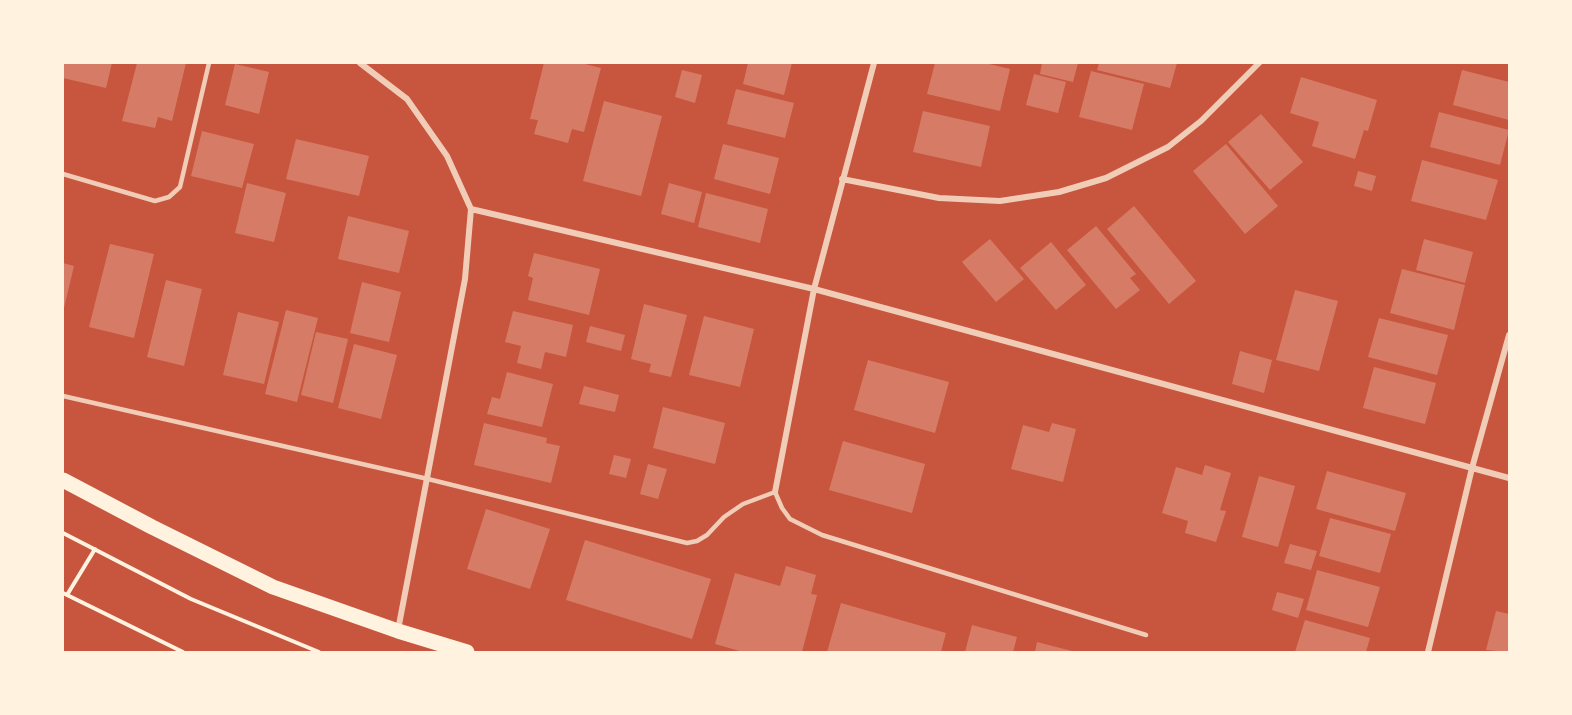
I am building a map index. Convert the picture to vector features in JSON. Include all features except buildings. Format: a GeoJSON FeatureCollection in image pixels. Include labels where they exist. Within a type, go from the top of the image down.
{"type":"FeatureCollection","features":[{"type":"Feature","properties":{"kind":"main road"},"geometry":{"type":"LineString","coordinates":[[63,480],[273,587],[398,631],[467,652]]}},
{"type":"Feature","properties":{"kind":"street"},"geometry":{"type":"LineString","coordinates":[[360,63],[407,99],[447,156],[471,209],[465,279],[398,631]]}},
{"type":"Feature","properties":{"kind":"street"},"geometry":{"type":"LineString","coordinates":[[775,492],[813,289],[874,63]]}},
{"type":"Feature","properties":{"kind":"street"},"geometry":{"type":"LineString","coordinates":[[842,179],[939,198],[1000,201],[1059,192],[1106,178],[1168,147],[1201,121],[1259,63]]}},
{"type":"Feature","properties":{"kind":"street"},"geometry":{"type":"LineString","coordinates":[[471,209],[813,289],[1509,478]]}},
{"type":"Feature","properties":{"kind":"street"},"geometry":{"type":"LineString","coordinates":[[1428,652],[1472,468],[1509,334]]}},
{"type":"Feature","properties":{"kind":"lane"},"geometry":{"type":"LineString","coordinates":[[63,174],[155,201],[169,197],[180,187],[209,63]]}},
{"type":"Feature","properties":{"kind":"lane"},"geometry":{"type":"LineString","coordinates":[[63,396],[428,479],[687,543],[697,542],[724,517],[743,504],[775,492],[790,519],[822,535],[1146,635]]}},
{"type":"Feature","properties":{"kind":"path"},"geometry":{"type":"LineString","coordinates":[[63,533],[191,599],[319,652]]}},
{"type":"Feature","properties":{"kind":"path"},"geometry":{"type":"LineString","coordinates":[[95,549],[65,594],[183,652]]}}]}
